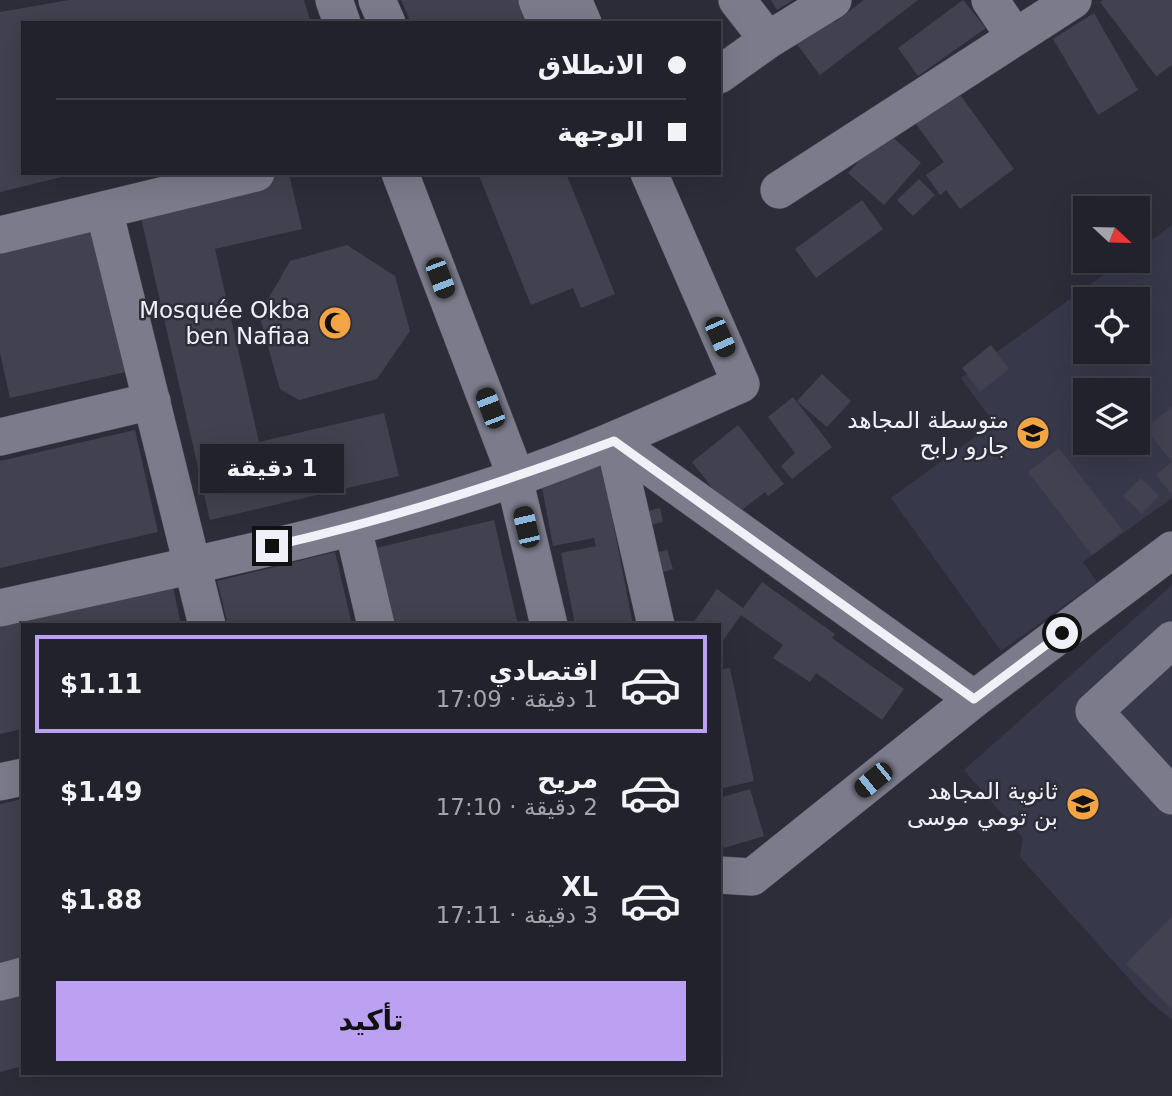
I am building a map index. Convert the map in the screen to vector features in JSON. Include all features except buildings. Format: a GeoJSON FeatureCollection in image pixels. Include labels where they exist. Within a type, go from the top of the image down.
{"type":"FeatureCollection","features":[{"type":"Feature","properties":{"kind":"street"},"geometry":{"type":"LineString","coordinates":[[334,0],[341,21]]}},
{"type":"Feature","properties":{"kind":"street"},"geometry":{"type":"LineString","coordinates":[[377,0],[386,21]]}},
{"type":"Feature","properties":{"kind":"street"},"geometry":{"type":"LineString","coordinates":[[737,0],[768,40]]}},
{"type":"Feature","properties":{"kind":"street"},"geometry":{"type":"LineString","coordinates":[[721,74],[768,40],[833,0]]}},
{"type":"Feature","properties":{"kind":"street"},"geometry":{"type":"LineString","coordinates":[[990,0],[1015,37]]}},
{"type":"Feature","properties":{"kind":"street"},"geometry":{"type":"LineString","coordinates":[[779,190],[1073,0]]}},
{"type":"Feature","properties":{"kind":"street"},"geometry":{"type":"LineString","coordinates":[[552,6],[579,21]]}},
{"type":"Feature","properties":{"kind":"street"},"geometry":{"type":"LineString","coordinates":[[0,235],[248,175]]}},
{"type":"Feature","properties":{"kind":"street"},"geometry":{"type":"LineString","coordinates":[[401,175],[515,479],[549,623]]}},
{"type":"Feature","properties":{"kind":"street"},"geometry":{"type":"LineString","coordinates":[[0,608],[353,528],[515,479],[614,441],[741,384],[650,175]]}},
{"type":"Feature","properties":{"kind":"street"},"geometry":{"type":"LineString","coordinates":[[104,210],[207,623]]}},
{"type":"Feature","properties":{"kind":"street"},"geometry":{"type":"LineString","coordinates":[[0,438],[152,401]]}},
{"type":"Feature","properties":{"kind":"street"},"geometry":{"type":"LineString","coordinates":[[614,441],[656,623]]}},
{"type":"Feature","properties":{"kind":"street"},"geometry":{"type":"LineString","coordinates":[[614,441],[974,699]]}},
{"type":"Feature","properties":{"kind":"street"},"geometry":{"type":"LineString","coordinates":[[353,528],[376,623]]}},
{"type":"Feature","properties":{"kind":"street"},"geometry":{"type":"LineString","coordinates":[[721,874],[752,877],[974,699],[1172,550]]}},
{"type":"Feature","properties":{"kind":"street"},"geometry":{"type":"LineString","coordinates":[[1172,640],[1094,711],[1172,796]]}},
{"type":"Feature","properties":{"kind":"street"},"geometry":{"type":"LineString","coordinates":[[0,782],[21,777]]}},
{"type":"Feature","properties":{"kind":"street"},"geometry":{"type":"LineString","coordinates":[[0,982],[21,977]]}},
{"type":"Feature","properties":{"kind":"shaded area","name":"متوسطة المجاهد جارو رابح"},"geometry":{"type":"Polygon","coordinates":[[[1172,225],[1172,498],[1083,562],[1097,582],[1001,651],[891,498],[994,423],[961,378],[1073,297],[1073,364],[1150,364],[1150,287],[1087,287],[1106,273],[1150,273],[1150,241],[1172,225]]]}},
{"type":"Feature","properties":{"kind":"shaded area","name":"ثانوية المجاهد بن تومي موسى"},"geometry":{"type":"Polygon","coordinates":[[[1172,585],[1172,1020],[1148,1000],[1020,857],[1023,838],[964,770],[1172,585]]]}},
{"type":"Feature","properties":{"kind":"place","name":"Mosquée Okba ben Nafiaa"},"geometry":{"type":"Point","coordinates":[335,323]}},
{"type":"Feature","properties":{"kind":"place","name":"متوسطة المجاهد جارو رابح"},"geometry":{"type":"Point","coordinates":[1033,433]}},
{"type":"Feature","properties":{"kind":"place","name":"ثانوية المجاهد بن تومي موسى"},"geometry":{"type":"Point","coordinates":[1083,804]}},
{"type":"Feature","properties":{"kind":"route"},"geometry":{"type":"LineString","coordinates":[[272,546],[353,528],[515,479],[614,441],[974,699],[1062,633]]}}]}
